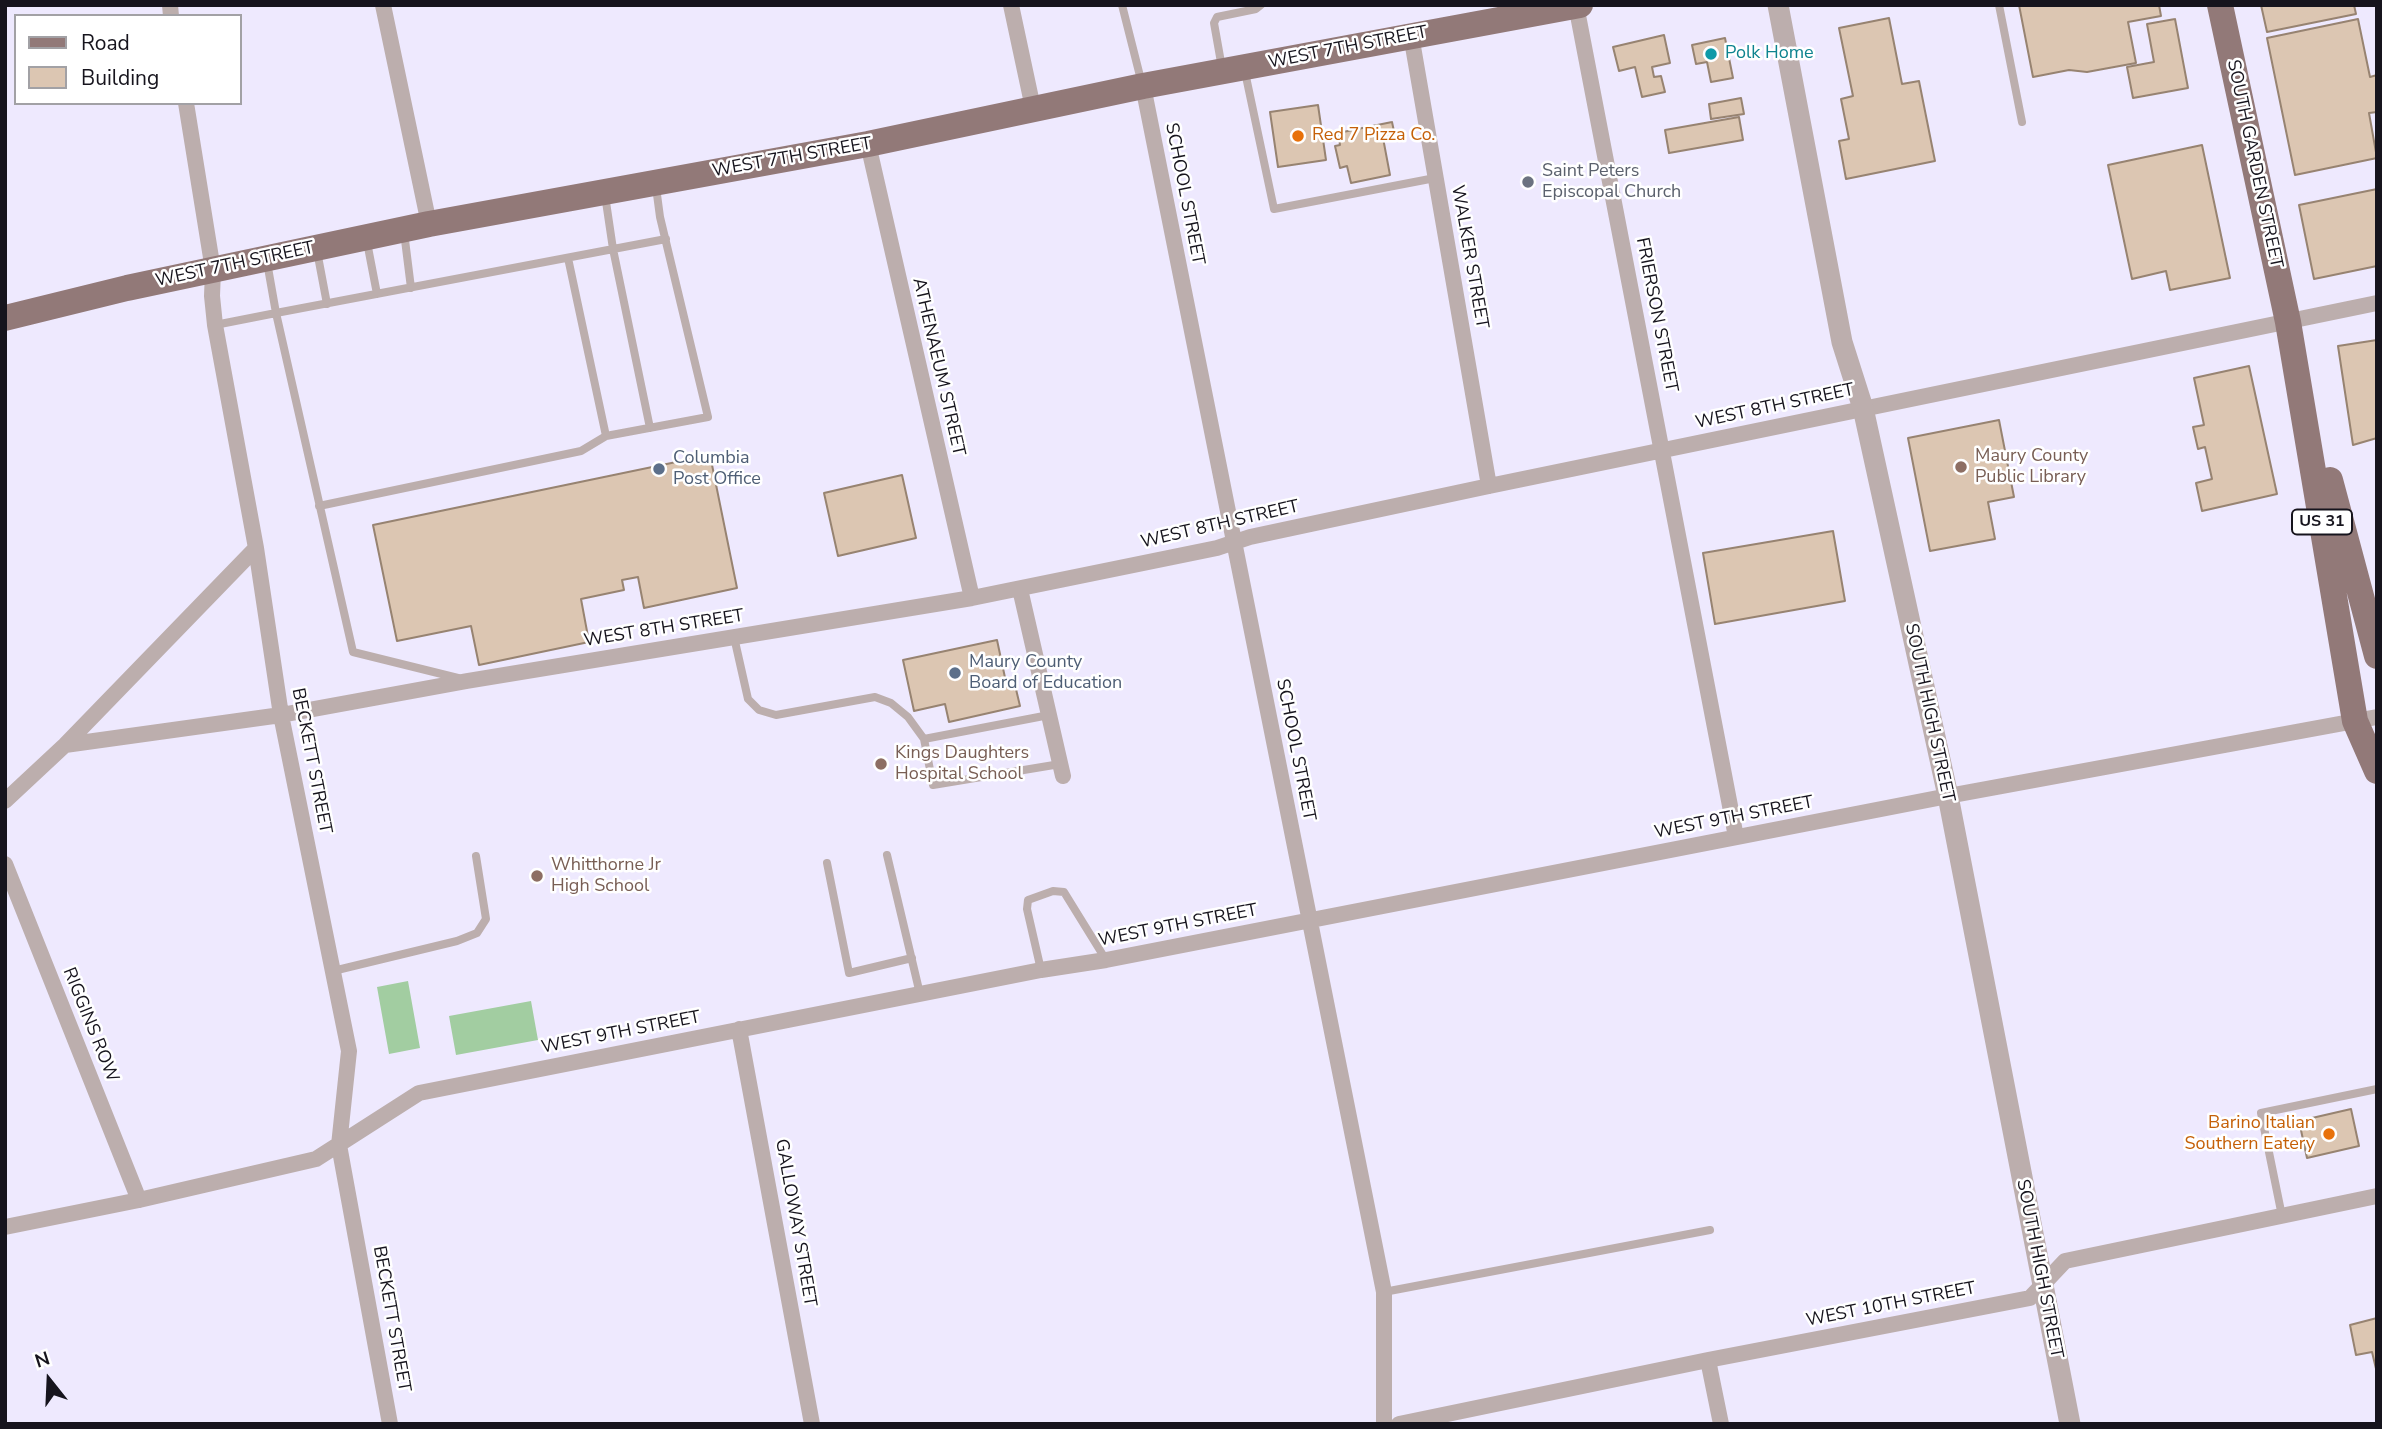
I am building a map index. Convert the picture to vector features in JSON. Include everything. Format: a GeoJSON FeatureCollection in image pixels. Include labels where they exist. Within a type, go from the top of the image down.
{"type":"FeatureCollection","features":[{"type":"Feature","properties":{"kind":"main road","name":"WEST 7TH STREET"},"geometry":{"type":"LineString","coordinates":[[5,318],[417,226],[867,144],[1143,86],[1577,5]]}},
{"type":"Feature","properties":{"kind":"main road","name":"SOUTH GARDEN STREET"},"geometry":{"type":"LineString","coordinates":[[2220,5],[2288,323],[2366,719]]}},
{"type":"Feature","properties":{"kind":"main road","name":"SOUTH GARDEN STREET"},"geometry":{"type":"LineString","coordinates":[[2288,323],[2377,656]]}},
{"type":"Feature","properties":{"kind":"main road","name":"US 31"},"geometry":{"type":"LineString","coordinates":[[2366,719],[2377,771]]}},
{"type":"Feature","properties":{"kind":"street"},"geometry":{"type":"LineString","coordinates":[[383,5],[417,226]]}},
{"type":"Feature","properties":{"kind":"street"},"geometry":{"type":"LineString","coordinates":[[1011,5],[1033,108]]}},
{"type":"Feature","properties":{"kind":"street","name":"FRIERSON STREET"},"geometry":{"type":"LineString","coordinates":[[1577,5],[1736,837]]}},
{"type":"Feature","properties":{"kind":"street","name":"SOUTH HIGH STREET"},"geometry":{"type":"LineString","coordinates":[[1778,5],[1842,342],[1863,408],[1948,796],[2070,1424]]}},
{"type":"Feature","properties":{"kind":"street","name":"WALKER STREET"},"geometry":{"type":"LineString","coordinates":[[1410,35],[1489,486]]}},
{"type":"Feature","properties":{"kind":"street","name":"SCHOOL STREET"},"geometry":{"type":"LineString","coordinates":[[1143,86],[1384,1292],[1384,1424]]}},
{"type":"Feature","properties":{"kind":"street","name":"BECKETT STREET"},"geometry":{"type":"LineString","coordinates":[[186,105],[213,270],[215,325],[256,548],[281,715],[349,1051],[339,1144],[390,1424]]}},
{"type":"Feature","properties":{"kind":"street","name":"ATHENAEUM STREET"},"geometry":{"type":"LineString","coordinates":[[867,144],[972,598]]}},
{"type":"Feature","properties":{"kind":"street","name":"WEST 8TH STREET"},"geometry":{"type":"LineString","coordinates":[[65,745],[281,715],[467,681],[1020,589],[1217,548],[1234,541],[1489,486],[2377,303]]}},
{"type":"Feature","properties":{"kind":"street"},"geometry":{"type":"LineString","coordinates":[[5,801],[65,745],[256,548]]}},
{"type":"Feature","properties":{"kind":"street"},"geometry":{"type":"LineString","coordinates":[[1020,589],[1061,770]]}},
{"type":"Feature","properties":{"kind":"street","name":"WEST 9TH STREET"},"geometry":{"type":"LineString","coordinates":[[5,1227],[139,1200],[316,1159],[419,1093],[1041,970],[1105,960],[1948,796],[2366,719]]}},
{"type":"Feature","properties":{"kind":"street","name":"RIGGINS ROW"},"geometry":{"type":"LineString","coordinates":[[5,864],[139,1200]]}},
{"type":"Feature","properties":{"kind":"street","name":"GALLOWAY STREET"},"geometry":{"type":"LineString","coordinates":[[739,1029],[812,1424]]}},
{"type":"Feature","properties":{"kind":"street","name":"WEST 10TH STREET"},"geometry":{"type":"LineString","coordinates":[[1399,1424],[1708,1360],[2030,1298],[2065,1261],[2377,1196]]}},
{"type":"Feature","properties":{"kind":"street"},"geometry":{"type":"LineString","coordinates":[[1708,1360],[1721,1424]]}},
{"type":"Feature","properties":{"kind":"lane"},"geometry":{"type":"LineString","coordinates":[[1122,5],[1143,86]]}},
{"type":"Feature","properties":{"kind":"lane"},"geometry":{"type":"LineString","coordinates":[[1261,5],[1256,9],[1217,17],[1214,23],[1233,71],[1274,209],[1435,178]]}},
{"type":"Feature","properties":{"kind":"lane"},"geometry":{"type":"LineString","coordinates":[[1999,5],[2022,122]]}},
{"type":"Feature","properties":{"kind":"lane"},"geometry":{"type":"LineString","coordinates":[[319,506],[581,451],[606,436],[708,417],[660,217],[655,183]]}},
{"type":"Feature","properties":{"kind":"lane"},"geometry":{"type":"LineString","coordinates":[[605,192],[613,249],[650,428]]}},
{"type":"Feature","properties":{"kind":"lane"},"geometry":{"type":"LineString","coordinates":[[411,288],[417,226]]}},
{"type":"Feature","properties":{"kind":"lane"},"geometry":{"type":"LineString","coordinates":[[366,237],[377,294]]}},
{"type":"Feature","properties":{"kind":"lane"},"geometry":{"type":"LineString","coordinates":[[215,325],[666,239]]}},
{"type":"Feature","properties":{"kind":"lane"},"geometry":{"type":"LineString","coordinates":[[316,248],[327,304]]}},
{"type":"Feature","properties":{"kind":"lane"},"geometry":{"type":"LineString","coordinates":[[568,258],[606,436]]}},
{"type":"Feature","properties":{"kind":"lane"},"geometry":{"type":"LineString","coordinates":[[267,259],[276,313],[353,652],[467,681]]}},
{"type":"Feature","properties":{"kind":"lane"},"geometry":{"type":"LineString","coordinates":[[734,637],[748,699],[759,710],[776,715],[875,697],[891,703],[908,717],[924,739],[933,785],[1061,770]]}},
{"type":"Feature","properties":{"kind":"lane"},"geometry":{"type":"LineString","coordinates":[[924,739],[1049,715]]}},
{"type":"Feature","properties":{"kind":"lane"},"geometry":{"type":"LineString","coordinates":[[887,855],[920,994]]}},
{"type":"Feature","properties":{"kind":"lane"},"geometry":{"type":"LineString","coordinates":[[333,971],[457,941],[477,933],[486,919],[476,856]]}},
{"type":"Feature","properties":{"kind":"lane"},"geometry":{"type":"LineString","coordinates":[[827,863],[849,973],[912,958]]}},
{"type":"Feature","properties":{"kind":"lane"},"geometry":{"type":"LineString","coordinates":[[1041,970],[1027,909],[1028,900],[1053,891],[1063,892],[1105,960]]}},
{"type":"Feature","properties":{"kind":"lane"},"geometry":{"type":"LineString","coordinates":[[2282,1216],[2260,1113],[2377,1089]]}},
{"type":"Feature","properties":{"kind":"lane"},"geometry":{"type":"LineString","coordinates":[[1384,1292],[1710,1230]]}},
{"type":"Feature","properties":{"kind":"green space"},"geometry":{"type":"Polygon","coordinates":[[[408,981],[420,1048],[389,1054],[377,987],[408,981]]]}},
{"type":"Feature","properties":{"kind":"green space"},"geometry":{"type":"Polygon","coordinates":[[[531,1001],[538,1040],[456,1055],[449,1016],[531,1001]]]}},
{"type":"Feature","properties":{"kind":"building"},"geometry":{"type":"Polygon","coordinates":[[[2019,5],[2159,5],[2161,16],[2128,22],[2136,63],[2087,72],[2069,70],[2033,77],[2019,5]]]}},
{"type":"Feature","properties":{"kind":"building"},"geometry":{"type":"Polygon","coordinates":[[[2261,5],[2354,5],[2356,14],[2267,32],[2261,5]]]}},
{"type":"Feature","properties":{"kind":"building"},"geometry":{"type":"Polygon","coordinates":[[[1889,18],[1902,84],[1919,81],[1935,161],[1846,179],[1839,141],[1849,139],[1841,99],[1853,96],[1839,28],[1889,18]]]}},
{"type":"Feature","properties":{"kind":"building"},"geometry":{"type":"Polygon","coordinates":[[[2175,19],[2188,88],[2133,98],[2127,67],[2154,62],[2147,24],[2175,19]]]}},
{"type":"Feature","properties":{"kind":"building"},"geometry":{"type":"Polygon","coordinates":[[[2358,19],[2370,77],[2377,75],[2377,112],[2369,113],[2377,158],[2295,175],[2267,38],[2358,19]]]}},
{"type":"Feature","properties":{"kind":"building"},"geometry":{"type":"Polygon","coordinates":[[[1664,35],[1670,63],[1652,67],[1654,77],[1661,76],[1665,92],[1642,97],[1635,67],[1619,71],[1613,47],[1664,35]]]}},
{"type":"Feature","properties":{"kind":"building","name":"Polk Home"},"geometry":{"type":"Polygon","coordinates":[[[1725,38],[1733,78],[1711,82],[1707,62],[1696,64],[1692,45],[1725,38]]]}},
{"type":"Feature","properties":{"kind":"building"},"geometry":{"type":"Polygon","coordinates":[[[1741,98],[1744,114],[1711,119],[1709,104],[1741,98]]]}},
{"type":"Feature","properties":{"kind":"building","name":"Red 7 Pizza Co."},"geometry":{"type":"Polygon","coordinates":[[[1318,105],[1326,160],[1278,167],[1270,112],[1318,105]]]}},
{"type":"Feature","properties":{"kind":"building"},"geometry":{"type":"Polygon","coordinates":[[[1739,117],[1743,140],[1669,153],[1665,130],[1739,117]]]}},
{"type":"Feature","properties":{"kind":"building"},"geometry":{"type":"Polygon","coordinates":[[[1392,122],[1395,136],[1383,138],[1390,175],[1351,183],[1347,166],[1340,168],[1335,146],[1340,145],[1338,133],[1392,122]]]}},
{"type":"Feature","properties":{"kind":"building"},"geometry":{"type":"Polygon","coordinates":[[[2202,145],[2230,278],[2170,290],[2166,271],[2132,279],[2108,165],[2202,145]]]}},
{"type":"Feature","properties":{"kind":"building"},"geometry":{"type":"Polygon","coordinates":[[[2377,189],[2377,266],[2314,279],[2299,205],[2377,189]]]}},
{"type":"Feature","properties":{"kind":"building"},"geometry":{"type":"Polygon","coordinates":[[[2377,340],[2377,438],[2353,445],[2338,346],[2377,340]]]}},
{"type":"Feature","properties":{"kind":"building"},"geometry":{"type":"Polygon","coordinates":[[[2249,366],[2277,494],[2202,511],[2196,483],[2212,479],[2205,447],[2198,449],[2193,427],[2204,425],[2194,378],[2249,366]]]}},
{"type":"Feature","properties":{"kind":"building","name":"Maury County Public Library"},"geometry":{"type":"Polygon","coordinates":[[[1999,420],[2014,497],[1988,502],[1995,539],[1930,551],[1908,438],[1999,420]]]}},
{"type":"Feature","properties":{"kind":"building"},"geometry":{"type":"Polygon","coordinates":[[[710,455],[737,588],[644,608],[638,577],[622,580],[624,590],[581,599],[589,642],[479,665],[471,626],[397,641],[373,525],[710,455]]]}},
{"type":"Feature","properties":{"kind":"building"},"geometry":{"type":"Polygon","coordinates":[[[902,475],[916,538],[838,556],[824,493],[902,475]]]}},
{"type":"Feature","properties":{"kind":"building"},"geometry":{"type":"Polygon","coordinates":[[[1833,531],[1845,601],[1715,624],[1703,553],[1833,531]]]}},
{"type":"Feature","properties":{"kind":"building","name":"Maury County Board of Education"},"geometry":{"type":"Polygon","coordinates":[[[997,640],[1007,687],[1015,685],[1020,706],[949,722],[945,704],[914,711],[903,660],[997,640]]]}},
{"type":"Feature","properties":{"kind":"building","name":"Barino Italian Southern Eatery"},"geometry":{"type":"Polygon","coordinates":[[[2351,1109],[2359,1146],[2307,1158],[2299,1121],[2351,1109]]]}},
{"type":"Feature","properties":{"kind":"building"},"geometry":{"type":"Polygon","coordinates":[[[2377,1318],[2377,1373],[2372,1352],[2356,1355],[2350,1325],[2377,1318]]]}},
{"type":"Feature","properties":{"kind":"place","name":"Polk Home"},"geometry":{"type":"Point","coordinates":[1711,54]}},
{"type":"Feature","properties":{"kind":"place","name":"Red 7 Pizza Co."},"geometry":{"type":"Point","coordinates":[1298,136]}},
{"type":"Feature","properties":{"kind":"place","name":"Saint Peters Episcopal Church"},"geometry":{"type":"Point","coordinates":[1528,182]}},
{"type":"Feature","properties":{"kind":"place","name":"Maury County Public Library"},"geometry":{"type":"Point","coordinates":[1961,467]}},
{"type":"Feature","properties":{"kind":"place","name":"Columbia Post Office"},"geometry":{"type":"Point","coordinates":[659,469]}},
{"type":"Feature","properties":{"kind":"place","name":"Maury County Board of Education"},"geometry":{"type":"Point","coordinates":[955,673]}},
{"type":"Feature","properties":{"kind":"place","name":"Kings Daughters Hospital School"},"geometry":{"type":"Point","coordinates":[881,764]}},
{"type":"Feature","properties":{"kind":"place","name":"Whitthorne Jr High School"},"geometry":{"type":"Point","coordinates":[537,876]}},
{"type":"Feature","properties":{"kind":"place","name":"Barino Italian Southern Eatery"},"geometry":{"type":"Point","coordinates":[2329,1134]}}]}
